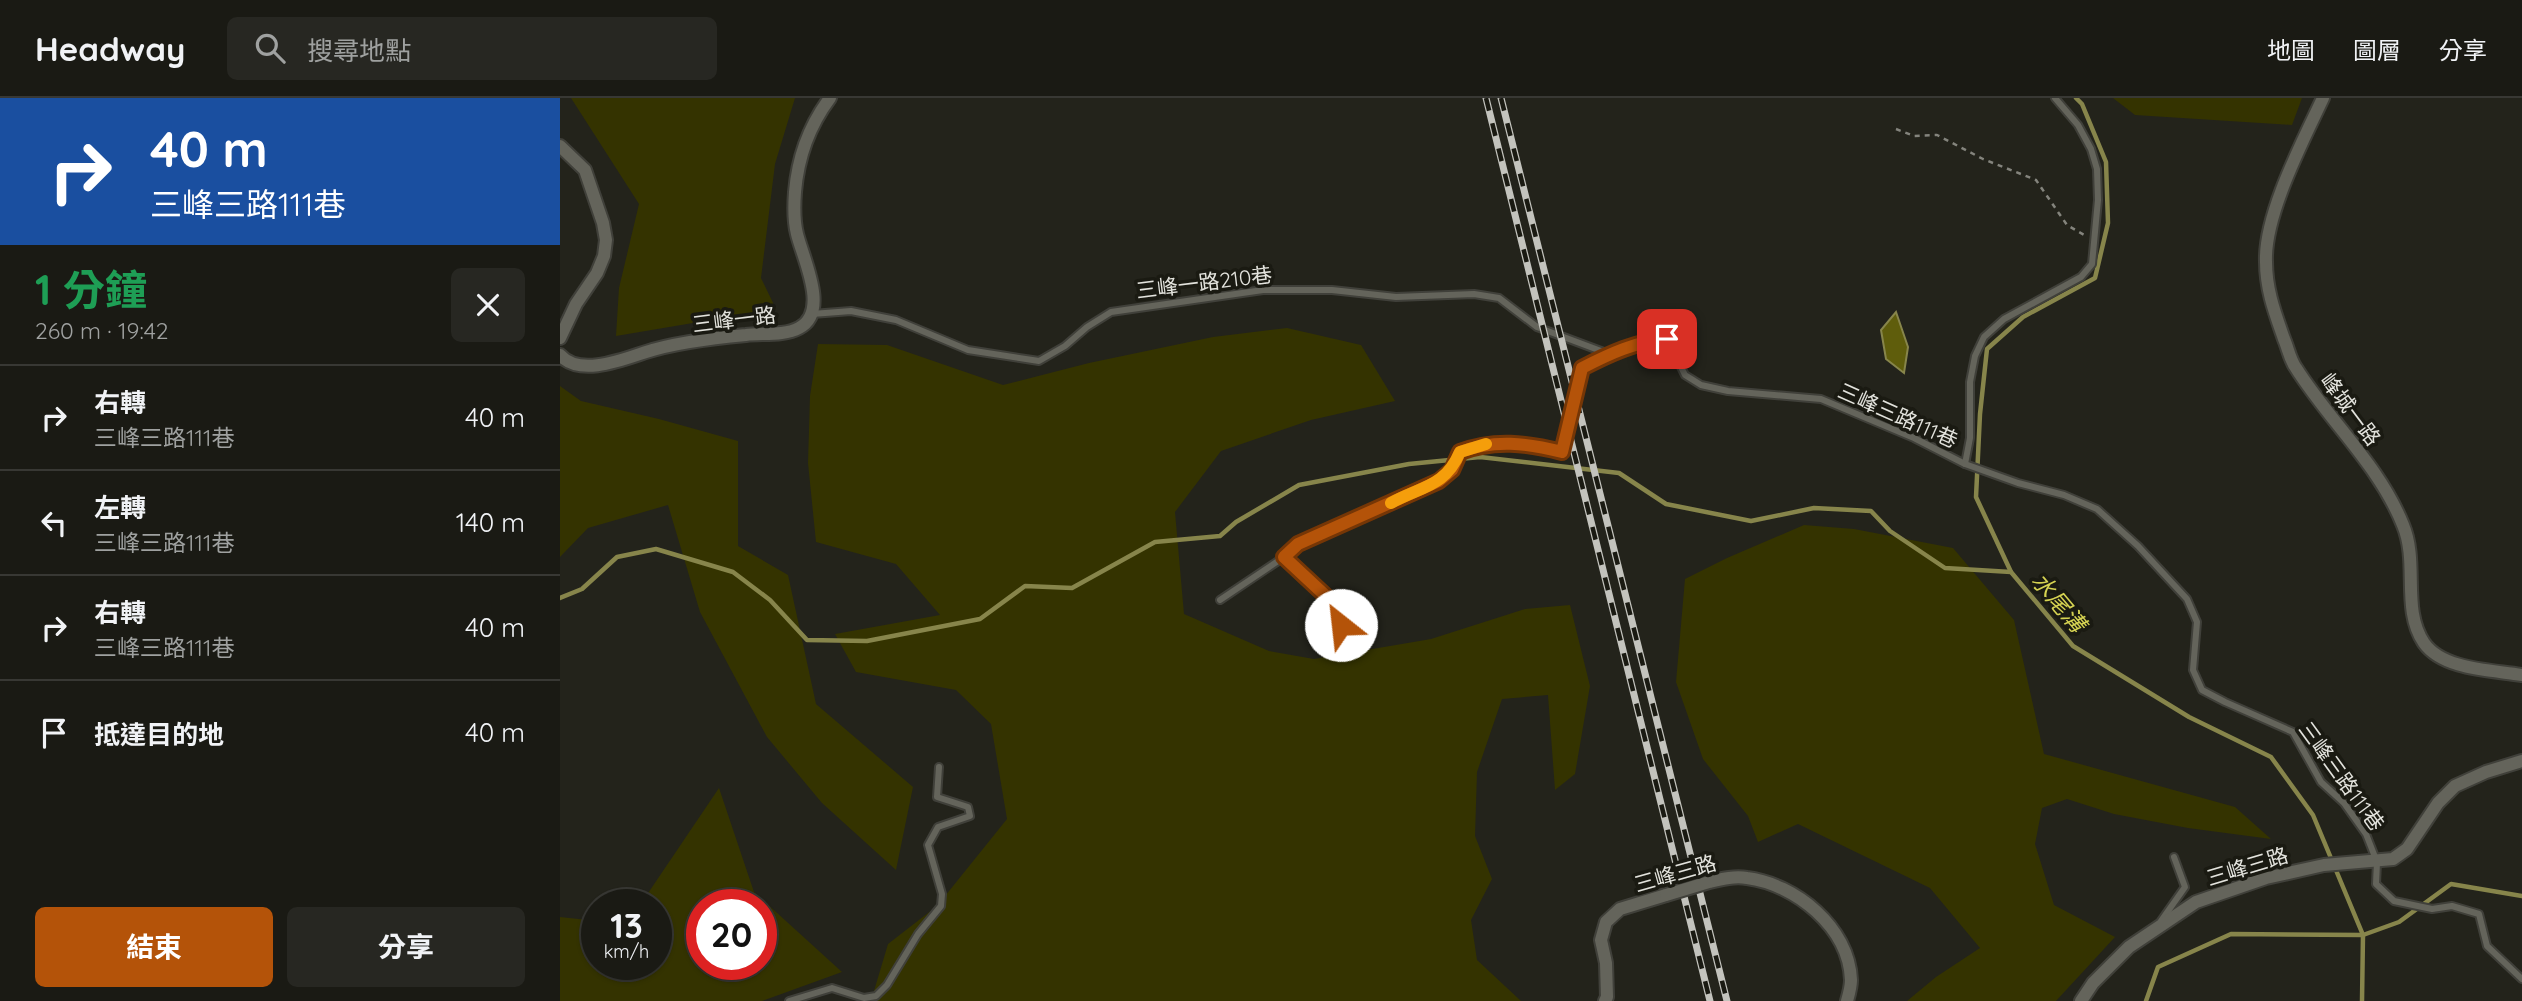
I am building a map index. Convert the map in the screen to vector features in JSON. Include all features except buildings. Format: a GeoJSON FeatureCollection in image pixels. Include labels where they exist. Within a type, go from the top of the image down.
{"type":"FeatureCollection","features":[{"type":"Feature","properties":{"kind":"street"},"geometry":{"type":"LineString","coordinates":[[812,314],[814,297],[796,232],[795,192],[812,124],[830,98]]}},
{"type":"Feature","properties":{"kind":"street","name":"峰城一路"},"geometry":{"type":"LineString","coordinates":[[2323,98],[2299,150],[2271,227],[2265,259],[2269,297],[2294,366],[2389,494],[2404,527],[2410,549],[2412,615],[2425,644],[2451,664],[2522,675]]}},
{"type":"Feature","properties":{"kind":"street"},"geometry":{"type":"LineString","coordinates":[[560,146],[585,170],[606,240],[604,257],[597,273],[576,304],[560,338]]}},
{"type":"Feature","properties":{"kind":"street","name":"三峰一路"},"geometry":{"type":"LineString","coordinates":[[560,355],[566,361],[580,366],[625,359],[659,348],[743,335],[788,332],[801,328],[812,314]]}},
{"type":"Feature","properties":{"kind":"street"},"geometry":{"type":"LineString","coordinates":[[2377,862],[2393,859],[2407,849],[2438,803],[2455,786],[2486,772],[2522,761]]}},
{"type":"Feature","properties":{"kind":"street","name":"三峰三路"},"geometry":{"type":"LineString","coordinates":[[2081,1001],[2093,983],[2116,960],[2156,928],[2196,902],[2266,878],[2324,865],[2377,862]]}},
{"type":"Feature","properties":{"kind":"street","name":"三峰三路"},"geometry":{"type":"LineString","coordinates":[[1605,1001],[1606,963],[1601,940],[1606,922],[1620,909],[1730,878],[1769,882],[1792,892],[1807,903],[1832,930],[1848,963],[1851,981],[1847,1001]]}},
{"type":"Feature","properties":{"kind":"lane"},"geometry":{"type":"LineString","coordinates":[[1966,465],[1970,438],[1970,382],[1975,356],[1984,337],[2004,318],[2081,277],[2092,264],[2098,201],[2097,169],[2091,149],[2078,125],[2055,98]]}},
{"type":"Feature","properties":{"kind":"lane","name":"三峰一路210巷"},"geometry":{"type":"LineString","coordinates":[[812,314],[851,311],[896,320],[968,350],[1039,360],[1065,346],[1087,327],[1111,312],[1263,290],[1332,290],[1396,297],[1474,294],[1499,298],[1537,327],[1609,354]]}},
{"type":"Feature","properties":{"kind":"lane","name":"三峰三路111巷"},"geometry":{"type":"LineString","coordinates":[[1220,600],[1284,557],[1298,544],[1439,481],[1452,470],[1460,452],[1477,445],[1509,442],[1562,452],[1582,368],[1609,354],[1650,340],[1667,339],[1685,375],[1701,385],[1728,391],[1821,399],[1914,438],[1966,465],[2064,495],[2097,509],[2138,546],[2187,599],[2197,622],[2193,670],[2202,690],[2293,732],[2321,782],[2344,803],[2366,834],[2377,862],[2376,884],[2394,901],[2432,909],[2452,906],[2479,914],[2487,946],[2522,979]]}},
{"type":"Feature","properties":{"kind":"lane"},"geometry":{"type":"LineString","coordinates":[[1284,557],[1328,598],[1341,625],[1331,633]]}},
{"type":"Feature","properties":{"kind":"lane"},"geometry":{"type":"LineString","coordinates":[[789,1001],[832,988],[864,998],[876,996],[887,985],[918,934],[941,906],[942,894],[928,845],[938,827],[970,816],[968,807],[937,797],[939,767]]}},
{"type":"Feature","properties":{"kind":"lane"},"geometry":{"type":"LineString","coordinates":[[2156,928],[2186,887],[2174,858]]}},
{"type":"Feature","properties":{"kind":"path"},"geometry":{"type":"LineString","coordinates":[[1896,130],[1914,136],[1937,135],[1983,159],[2036,180],[2067,225],[2094,241]]}},
{"type":"Feature","properties":{"kind":"shaded area"},"geometry":{"type":"Polygon","coordinates":[[[571,98],[795,98],[775,164],[761,278],[776,309],[616,336],[619,288],[639,204],[571,98]]]}},
{"type":"Feature","properties":{"kind":"shaded area"},"geometry":{"type":"Polygon","coordinates":[[[2113,98],[2302,98],[2292,125],[2135,115],[2113,98]]]}},
{"type":"Feature","properties":{"kind":"shaded area"},"geometry":{"type":"Polygon","coordinates":[[[1896,312],[1908,347],[1904,373],[1886,359],[1881,330],[1896,312]]]}},
{"type":"Feature","properties":{"kind":"shaded area"},"geometry":{"type":"Polygon","coordinates":[[[1287,328],[1361,345],[1395,401],[1311,420],[1221,451],[1175,512],[1184,614],[1269,651],[1314,659],[1431,639],[1525,609],[1570,605],[1590,686],[1575,774],[1555,790],[1548,695],[1502,699],[1477,772],[1475,836],[1492,879],[1471,920],[1477,960],[1521,1001],[871,1001],[888,944],[937,906],[1007,819],[991,724],[956,690],[856,672],[835,634],[940,615],[896,564],[816,542],[808,463],[810,396],[818,344],[887,345],[1003,385],[1089,363],[1213,337],[1287,328]]]}},
{"type":"Feature","properties":{"kind":"shaded area"},"geometry":{"type":"Polygon","coordinates":[[[560,386],[581,401],[738,441],[738,546],[788,575],[816,704],[913,787],[896,870],[822,803],[767,737],[700,612],[668,505],[588,528],[560,557],[560,386]]]}},
{"type":"Feature","properties":{"kind":"shaded area"},"geometry":{"type":"Polygon","coordinates":[[[1804,525],[1854,529],[1953,548],[2014,620],[2044,754],[2235,807],[2271,839],[2188,828],[2114,814],[2067,799],[2042,808],[2035,844],[2054,905],[2115,937],[2056,1001],[1907,1001],[1936,977],[1980,948],[1930,888],[1798,824],[1758,842],[1748,816],[1703,759],[1676,682],[1685,579],[1804,525]]]}},
{"type":"Feature","properties":{"kind":"shaded area"},"geometry":{"type":"Polygon","coordinates":[[[719,788],[753,889],[686,889],[686,980],[777,980],[777,913],[842,972],[762,1001],[560,1001],[560,917],[581,919],[581,980],[672,980],[672,889],[651,889],[719,788]]]}},
{"type":"Feature","properties":{"kind":"waterway","name":"水尾溝"},"geometry":{"type":"LineString","coordinates":[[2076,98],[2082,104],[2106,162],[2108,223],[2095,278],[2023,317],[1987,349],[1980,414],[1976,497],[2011,572],[2073,646],[2189,717],[2271,757],[2313,815],[2363,935],[2362,1001]]}},
{"type":"Feature","properties":{"kind":"waterway"},"geometry":{"type":"LineString","coordinates":[[560,598],[582,589],[617,557],[656,549],[733,572],[770,600],[807,640],[867,641],[980,619],[1025,586],[1072,588],[1155,542],[1220,536],[1236,522],[1299,485],[1409,464],[1480,457],[1619,473],[1666,504],[1751,521],[1814,508],[1871,511],[1890,531],[1945,568],[2011,572]]}},
{"type":"Feature","properties":{"kind":"waterway"},"geometry":{"type":"LineString","coordinates":[[2146,1001],[2158,967],[2231,934],[2363,935],[2399,922],[2451,884],[2522,896]]}},
{"type":"Feature","properties":{"kind":"railway"},"geometry":{"type":"LineString","coordinates":[[1486,98],[1710,1001]]}},
{"type":"Feature","properties":{"kind":"railway"},"geometry":{"type":"LineString","coordinates":[[1501,98],[1727,1001]]}},
{"type":"Feature","properties":{"kind":"slow traffic"},"geometry":{"type":"LineString","coordinates":[[1391,503],[1439,481],[1452,470],[1460,452],[1486,444]]}},
{"type":"Feature","properties":{"kind":"route"},"geometry":{"type":"LineString","coordinates":[[1341,625],[1328,598],[1284,557],[1298,544],[1439,481],[1452,470],[1460,452],[1477,445],[1509,442],[1562,452],[1582,368],[1629,347],[1650,340],[1667,339]]}}]}
